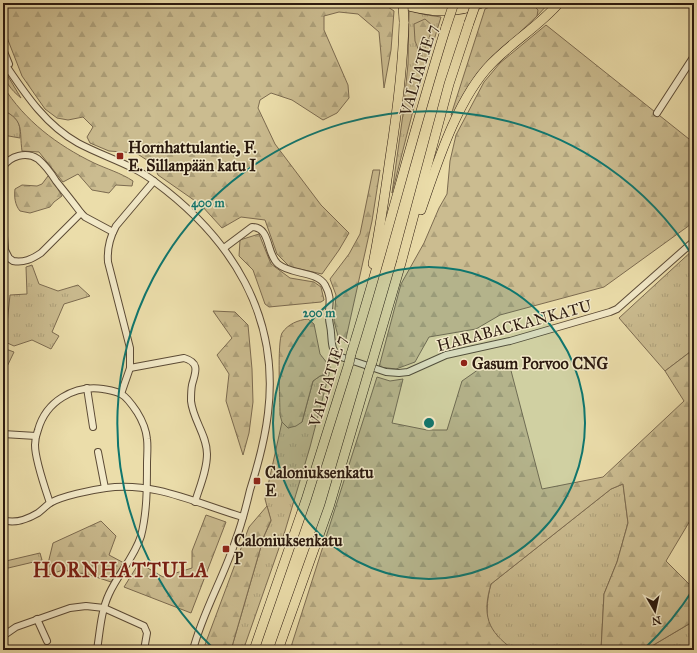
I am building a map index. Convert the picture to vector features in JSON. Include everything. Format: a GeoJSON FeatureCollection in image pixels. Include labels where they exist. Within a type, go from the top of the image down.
{"type":"FeatureCollection","features":[{"type":"Feature","properties":{"kind":"highway"},"geometry":{"type":"LineString","coordinates":[[399,3],[416,8],[445,11],[462,10],[482,3]]}},
{"type":"Feature","properties":{"kind":"highway"},"geometry":{"type":"LineString","coordinates":[[365,311],[370,275],[380,229],[398,107],[402,64],[404,22],[403,3]]}},
{"type":"Feature","properties":{"kind":"highway","name":"VALTATIE 7"},"geometry":{"type":"LineString","coordinates":[[254,650],[306,500],[365,311],[424,98],[454,3]]}},
{"type":"Feature","properties":{"kind":"highway"},"geometry":{"type":"LineString","coordinates":[[278,650],[329,507],[402,264],[449,84],[476,3]]}},
{"type":"Feature","properties":{"kind":"highway"},"geometry":{"type":"LineString","coordinates":[[402,264],[441,153],[459,113],[473,88],[490,65],[559,3]]}},
{"type":"Feature","properties":{"kind":"street"},"geometry":{"type":"LineString","coordinates":[[3,49],[14,77]]}},
{"type":"Feature","properties":{"kind":"street"},"geometry":{"type":"LineString","coordinates":[[656,113],[694,56]]}},
{"type":"Feature","properties":{"kind":"street"},"geometry":{"type":"LineString","coordinates":[[3,61],[30,100],[47,119],[67,135],[78,142],[139,171],[188,208],[224,248],[244,279],[257,310],[270,370],[269,412],[265,434],[236,539],[201,625],[193,650]]}},
{"type":"Feature","properties":{"kind":"street"},"geometry":{"type":"LineString","coordinates":[[3,167],[8,161],[17,156],[34,157],[45,166],[81,213],[112,232]]}},
{"type":"Feature","properties":{"kind":"street"},"geometry":{"type":"LineString","coordinates":[[121,394],[128,378],[130,368],[130,348],[108,257],[112,232],[154,181]]}},
{"type":"Feature","properties":{"kind":"street"},"geometry":{"type":"LineString","coordinates":[[3,222],[7,254],[13,261],[23,262],[41,253],[81,213]]}},
{"type":"Feature","properties":{"kind":"street","name":"HARABACKANKATU"},"geometry":{"type":"LineString","coordinates":[[224,248],[252,227],[259,228],[263,231],[273,258],[278,264],[289,270],[316,277],[325,285],[330,300],[329,319],[331,327],[331,342],[334,351],[338,356],[386,372],[399,373],[408,372],[446,355],[510,341],[617,309],[694,242]]}},
{"type":"Feature","properties":{"kind":"street"},"geometry":{"type":"LineString","coordinates":[[130,368],[184,358],[191,360],[194,363],[195,372],[191,390],[192,410],[207,446],[205,472],[196,502]]}},
{"type":"Feature","properties":{"kind":"street"},"geometry":{"type":"LineString","coordinates":[[87,388],[93,427]]}},
{"type":"Feature","properties":{"kind":"street"},"geometry":{"type":"LineString","coordinates":[[50,503],[35,450],[36,436],[43,417],[51,406],[71,392],[87,388],[107,390],[121,394],[132,405],[143,422],[147,439],[144,519],[140,537],[126,566],[109,593],[104,608],[97,650]]}},
{"type":"Feature","properties":{"kind":"street"},"geometry":{"type":"LineString","coordinates":[[3,434],[36,436]]}},
{"type":"Feature","properties":{"kind":"street"},"geometry":{"type":"LineString","coordinates":[[98,452],[105,488]]}},
{"type":"Feature","properties":{"kind":"street"},"geometry":{"type":"LineString","coordinates":[[3,520],[10,522],[22,520],[33,516],[50,503],[105,488],[153,489],[243,517]]}},
{"type":"Feature","properties":{"kind":"street"},"geometry":{"type":"LineString","coordinates":[[3,636],[16,627],[77,607],[86,606],[104,608],[144,626],[148,633],[144,650]]}},
{"type":"Feature","properties":{"kind":"street"},"geometry":{"type":"LineString","coordinates":[[37,620],[47,641]]}},
{"type":"Feature","properties":{"kind":"green space"},"geometry":{"type":"Polygon","coordinates":[[[3,3],[382,3],[394,11],[391,50],[384,88],[379,32],[358,14],[339,12],[324,16],[324,30],[348,85],[349,98],[337,113],[323,120],[292,100],[271,93],[260,100],[258,108],[275,144],[321,205],[349,233],[322,274],[290,267],[277,254],[265,220],[241,217],[222,228],[201,205],[158,175],[153,164],[136,153],[109,151],[90,143],[87,137],[93,127],[83,117],[68,120],[57,118],[45,109],[22,76],[6,35],[3,3]]]}},
{"type":"Feature","properties":{"kind":"green space"},"geometry":{"type":"Polygon","coordinates":[[[498,3],[525,3],[529,7],[534,6],[538,10],[537,16],[493,58],[453,116],[451,115],[485,9],[498,3]]]}},
{"type":"Feature","properties":{"kind":"green space"},"geometry":{"type":"Polygon","coordinates":[[[525,3],[549,3],[537,16],[525,3]]]}},
{"type":"Feature","properties":{"kind":"green space"},"geometry":{"type":"Polygon","coordinates":[[[409,11],[441,17],[416,99],[392,193],[408,64],[409,11]]]}},
{"type":"Feature","properties":{"kind":"green space"},"geometry":{"type":"Polygon","coordinates":[[[425,19],[433,26],[421,56],[415,41],[414,24],[425,19]]]}},
{"type":"Feature","properties":{"kind":"green space"},"geometry":{"type":"Polygon","coordinates":[[[546,25],[694,143],[694,222],[604,287],[500,315],[476,329],[429,337],[415,362],[396,369],[379,367],[401,284],[424,243],[439,208],[447,194],[450,161],[456,135],[484,82],[500,63],[546,25]]]}},
{"type":"Feature","properties":{"kind":"green space"},"geometry":{"type":"Polygon","coordinates":[[[3,68],[21,98],[8,84],[4,77],[3,68]]]}},
{"type":"Feature","properties":{"kind":"green space"},"geometry":{"type":"Polygon","coordinates":[[[3,86],[21,110],[43,131],[80,156],[133,181],[132,186],[116,185],[109,193],[92,190],[78,174],[63,182],[39,152],[22,151],[20,127],[18,122],[10,114],[3,110],[3,86]]]}},
{"type":"Feature","properties":{"kind":"green space"},"geometry":{"type":"Polygon","coordinates":[[[3,110],[12,115],[19,124],[20,138],[3,135],[3,110]]]}},
{"type":"Feature","properties":{"kind":"green space"},"geometry":{"type":"Polygon","coordinates":[[[373,170],[380,170],[372,221],[345,343],[338,336],[334,321],[336,295],[330,279],[349,254],[360,234],[373,170]]]}},
{"type":"Feature","properties":{"kind":"green space"},"geometry":{"type":"Polygon","coordinates":[[[48,176],[50,176],[62,196],[50,207],[30,213],[20,211],[15,201],[15,189],[22,185],[37,186],[42,184],[48,176]]]}},
{"type":"Feature","properties":{"kind":"green space"},"geometry":{"type":"Polygon","coordinates":[[[259,234],[271,264],[290,278],[314,282],[321,287],[324,300],[321,302],[269,307],[265,304],[253,270],[239,256],[240,240],[259,234]]]}},
{"type":"Feature","properties":{"kind":"green space"},"geometry":{"type":"Polygon","coordinates":[[[694,249],[694,349],[665,371],[619,318],[694,249]]]}},
{"type":"Feature","properties":{"kind":"green space"},"geometry":{"type":"Polygon","coordinates":[[[32,265],[39,284],[58,291],[78,285],[90,296],[64,304],[52,332],[59,336],[51,349],[32,340],[14,346],[3,341],[3,325],[7,324],[10,295],[27,294],[26,267],[32,265]]]}},
{"type":"Feature","properties":{"kind":"green space"},"geometry":{"type":"Polygon","coordinates":[[[213,311],[235,312],[248,325],[253,402],[249,433],[243,455],[226,401],[229,374],[217,355],[232,338],[213,311]]]}},
{"type":"Feature","properties":{"kind":"green space"},"geometry":{"type":"Polygon","coordinates":[[[308,319],[314,324],[320,354],[331,368],[329,374],[320,376],[313,381],[302,422],[296,426],[288,428],[282,422],[280,415],[280,339],[284,330],[290,325],[297,321],[308,319]]]}},
{"type":"Feature","properties":{"kind":"green space"},"geometry":{"type":"Polygon","coordinates":[[[3,348],[14,352],[3,375],[3,348]]]}},
{"type":"Feature","properties":{"kind":"green space"},"geometry":{"type":"Polygon","coordinates":[[[694,349],[694,514],[666,561],[694,589],[694,621],[645,650],[601,650],[604,594],[617,562],[628,523],[623,484],[611,489],[491,584],[487,605],[489,622],[492,629],[498,636],[514,650],[290,650],[377,377],[390,381],[403,379],[392,423],[427,430],[447,430],[462,381],[492,360],[509,363],[542,489],[603,477],[684,401],[665,371],[694,349]]]}},
{"type":"Feature","properties":{"kind":"green space"},"geometry":{"type":"Polygon","coordinates":[[[329,374],[310,447],[285,531],[245,645],[243,650],[231,650],[264,536],[271,521],[265,499],[282,422],[288,428],[302,422],[313,381],[320,376],[329,374]]]}},
{"type":"Feature","properties":{"kind":"green space"},"geometry":{"type":"Polygon","coordinates":[[[623,484],[628,523],[617,562],[604,594],[601,650],[511,650],[495,635],[490,628],[487,609],[491,584],[611,489],[623,484]]]}},
{"type":"Feature","properties":{"kind":"green space"},"geometry":{"type":"Polygon","coordinates":[[[267,506],[271,520],[264,536],[231,650],[203,650],[249,527],[267,506]]]}},
{"type":"Feature","properties":{"kind":"green space"},"geometry":{"type":"Polygon","coordinates":[[[206,515],[226,522],[191,613],[124,587],[139,563],[163,577],[192,568],[192,551],[206,515]]]}},
{"type":"Feature","properties":{"kind":"green space"},"geometry":{"type":"Polygon","coordinates":[[[101,521],[116,536],[109,555],[124,563],[111,582],[90,575],[63,570],[45,576],[53,543],[101,521]]]}},
{"type":"Feature","properties":{"kind":"green space"},"geometry":{"type":"Polygon","coordinates":[[[40,553],[42,560],[4,569],[3,580],[3,557],[6,561],[40,553]]]}},
{"type":"Feature","properties":{"kind":"green space"},"geometry":{"type":"Polygon","coordinates":[[[694,621],[694,650],[645,650],[694,621]]]}},
{"type":"Feature","properties":{"kind":"place","name":"Hornhattulantie, F. E. Sillanpään katu I"},"geometry":{"type":"Point","coordinates":[120,156]}},
{"type":"Feature","properties":{"kind":"place","name":"Gasum Porvoo CNG"},"geometry":{"type":"Point","coordinates":[464,363]}},
{"type":"Feature","properties":{"kind":"place","name":"Caloniuksenkatu E"},"geometry":{"type":"Point","coordinates":[257,481]}},
{"type":"Feature","properties":{"kind":"place","name":"Caloniuksenkatu P"},"geometry":{"type":"Point","coordinates":[226,549]}},
{"type":"Feature","properties":{"kind":"district","name":"HORNHATTULA"},"geometry":{"type":"Point","coordinates":[121,570]}}]}
